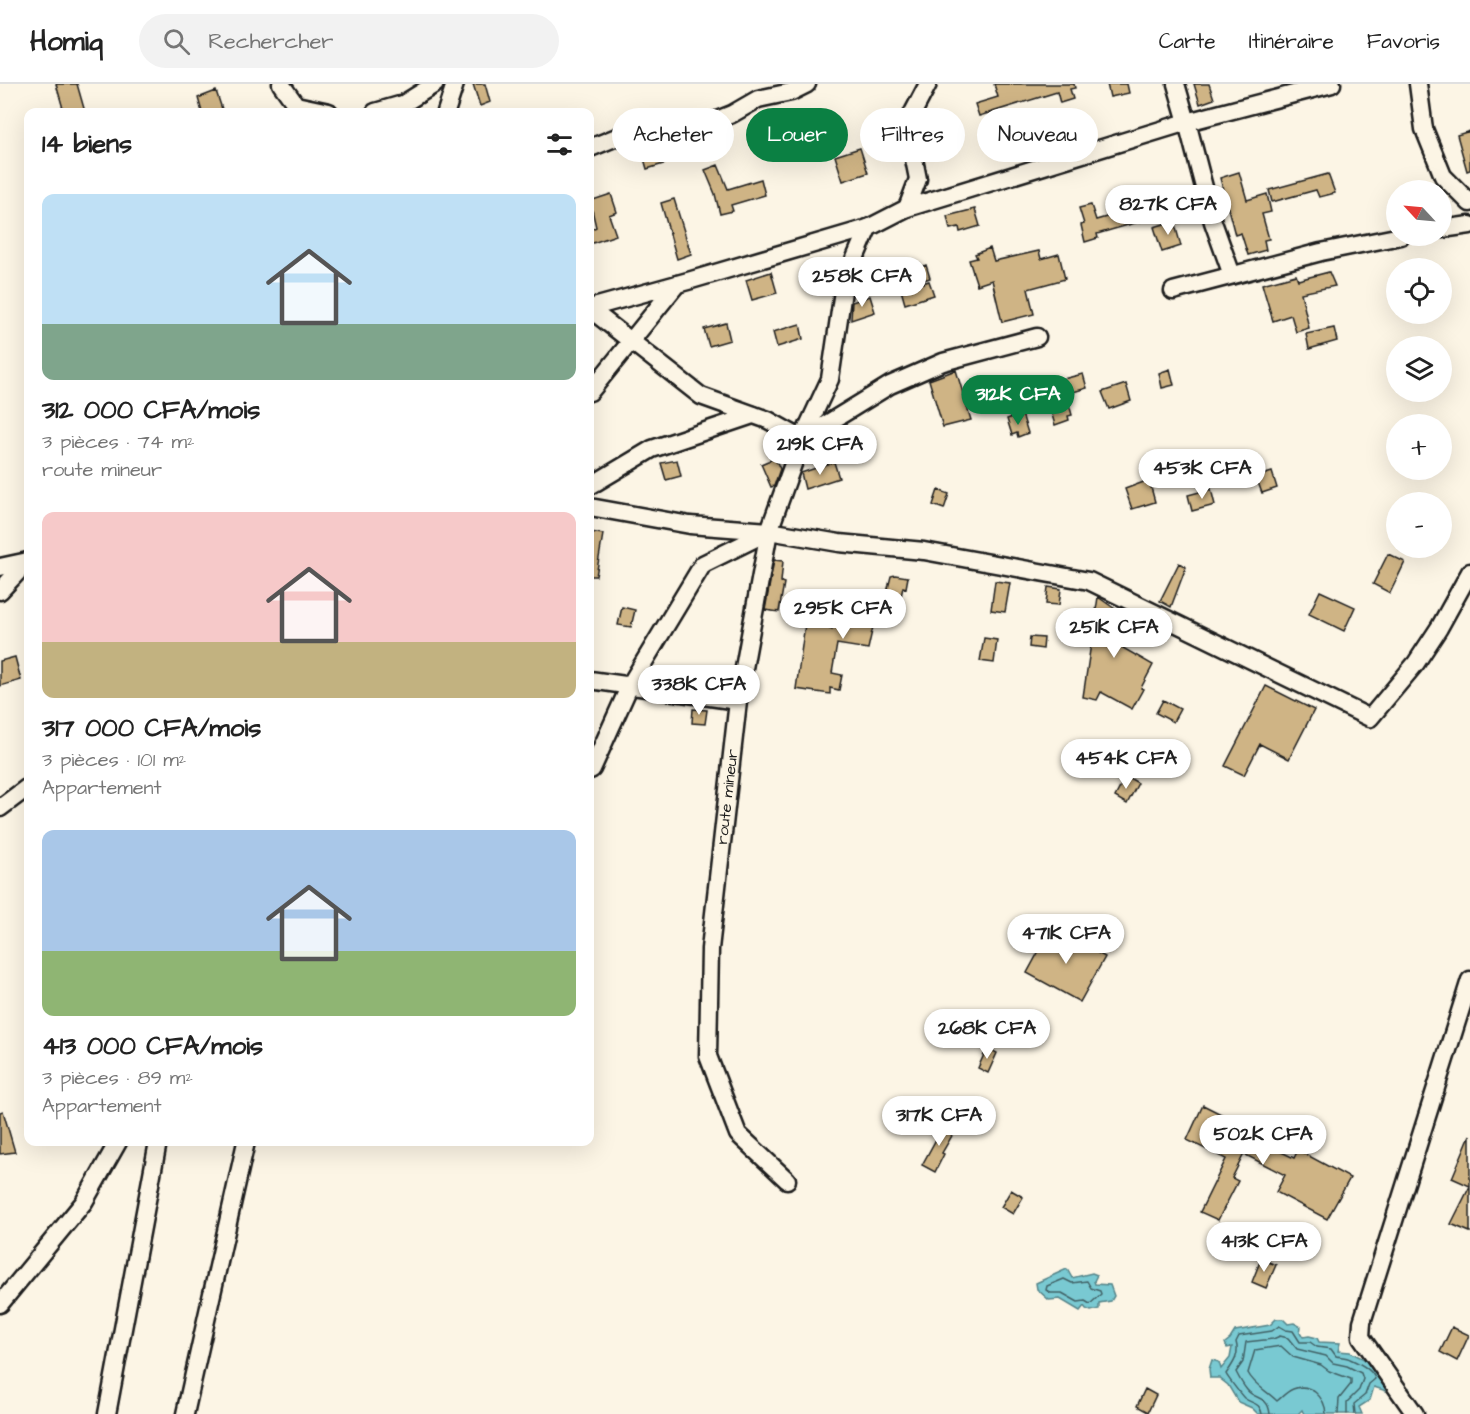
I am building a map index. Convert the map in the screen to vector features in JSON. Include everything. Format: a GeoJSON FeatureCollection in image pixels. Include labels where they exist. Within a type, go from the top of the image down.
{"type":"FeatureCollection","features":[{"type":"Feature","properties":{"kind":"street"},"geometry":{"type":"LineString","coordinates":[[281,84],[299,108]]}},
{"type":"Feature","properties":{"kind":"street"},"geometry":{"type":"LineString","coordinates":[[390,108],[404,104],[435,84]]}},
{"type":"Feature","properties":{"kind":"street"},"geometry":{"type":"LineString","coordinates":[[447,108],[454,84]]}},
{"type":"Feature","properties":{"kind":"street"},"geometry":{"type":"LineString","coordinates":[[594,146],[639,128],[702,126],[732,114],[758,99],[791,92],[807,84]]}},
{"type":"Feature","properties":{"kind":"street"},"geometry":{"type":"LineString","coordinates":[[907,208],[918,179],[907,124],[928,84]]}},
{"type":"Feature","properties":{"kind":"street"},"geometry":{"type":"LineString","coordinates":[[1176,84],[1213,222],[1232,275]]}},
{"type":"Feature","properties":{"kind":"street"},"geometry":{"type":"LineString","coordinates":[[594,307],[868,228],[907,208],[1187,122],[1332,84]]}},
{"type":"Feature","properties":{"kind":"street"},"geometry":{"type":"LineString","coordinates":[[1418,84],[1424,129],[1443,176],[1470,203]]}},
{"type":"Feature","properties":{"kind":"street"},"geometry":{"type":"LineString","coordinates":[[1452,228],[1470,225]]}},
{"type":"Feature","properties":{"kind":"street","name":"route mineur"},"geometry":{"type":"LineString","coordinates":[[787,1180],[738,1134],[708,1056],[710,949],[738,701],[769,531],[802,439],[830,380],[844,284],[868,228]]}},
{"type":"Feature","properties":{"kind":"street"},"geometry":{"type":"LineString","coordinates":[[1173,291],[1321,252],[1386,239]]}},
{"type":"Feature","properties":{"kind":"street"},"geometry":{"type":"LineString","coordinates":[[594,387],[677,284]]}},
{"type":"Feature","properties":{"kind":"street"},"geometry":{"type":"LineString","coordinates":[[594,311],[701,396],[768,420],[802,439],[901,381],[943,362],[1037,337]]}},
{"type":"Feature","properties":{"kind":"street"},"geometry":{"type":"LineString","coordinates":[[594,484],[652,449],[753,415]]}},
{"type":"Feature","properties":{"kind":"street"},"geometry":{"type":"LineString","coordinates":[[594,508],[690,525],[769,531],[839,543],[924,551],[1089,581],[1370,718],[1416,663],[1439,628],[1470,572]]}},
{"type":"Feature","properties":{"kind":"street"},"geometry":{"type":"LineString","coordinates":[[594,765],[630,686],[703,564],[769,531]]}},
{"type":"Feature","properties":{"kind":"street"},"geometry":{"type":"LineString","coordinates":[[0,567],[24,562]]}},
{"type":"Feature","properties":{"kind":"street"},"geometry":{"type":"LineString","coordinates":[[0,591],[24,565]]}},
{"type":"Feature","properties":{"kind":"street"},"geometry":{"type":"LineString","coordinates":[[594,681],[738,701]]}},
{"type":"Feature","properties":{"kind":"street"},"geometry":{"type":"LineString","coordinates":[[0,808],[24,790]]}},
{"type":"Feature","properties":{"kind":"street"},"geometry":{"type":"LineString","coordinates":[[1415,1414],[1361,1337],[1362,1322],[1470,980]]}},
{"type":"Feature","properties":{"kind":"street"},"geometry":{"type":"LineString","coordinates":[[0,1304],[84,1202],[116,1146]]}},
{"type":"Feature","properties":{"kind":"street"},"geometry":{"type":"LineString","coordinates":[[107,1414],[157,1146]]}},
{"type":"Feature","properties":{"kind":"street"},"geometry":{"type":"LineString","coordinates":[[185,1414],[245,1146]]}},
{"type":"Feature","properties":{"kind":"water"},"geometry":{"type":"Polygon","coordinates":[[[1067,1269],[1072,1278],[1092,1273],[1097,1275],[1095,1284],[1110,1285],[1114,1296],[1111,1301],[1099,1303],[1099,1309],[1091,1311],[1084,1306],[1080,1311],[1060,1299],[1049,1300],[1037,1289],[1036,1283],[1067,1269]]]}},
{"type":"Feature","properties":{"kind":"water"},"geometry":{"type":"Polygon","coordinates":[[[1276,1319],[1283,1319],[1288,1324],[1294,1323],[1301,1327],[1300,1332],[1303,1337],[1317,1338],[1319,1342],[1340,1343],[1338,1351],[1350,1352],[1366,1360],[1376,1360],[1372,1368],[1381,1367],[1402,1385],[1409,1388],[1406,1391],[1388,1389],[1386,1391],[1374,1387],[1370,1400],[1359,1407],[1362,1414],[1304,1414],[1302,1410],[1298,1414],[1258,1414],[1252,1408],[1238,1402],[1228,1385],[1219,1378],[1210,1378],[1209,1369],[1212,1360],[1219,1362],[1221,1369],[1230,1358],[1232,1347],[1227,1348],[1225,1343],[1235,1331],[1270,1325],[1276,1319]]]}},
{"type":"Feature","properties":{"kind":"building"},"geometry":{"type":"Polygon","coordinates":[[[56,84],[77,84],[84,108],[63,108],[56,84]]]}},
{"type":"Feature","properties":{"kind":"building"},"geometry":{"type":"Polygon","coordinates":[[[473,84],[485,84],[490,102],[480,106],[473,84]]]}},
{"type":"Feature","properties":{"kind":"building"},"geometry":{"type":"Polygon","coordinates":[[[994,84],[1074,84],[1075,88],[1070,89],[1073,99],[1060,103],[1057,92],[1005,108],[977,108],[977,110],[975,104],[998,97],[994,84]]]}},
{"type":"Feature","properties":{"kind":"building"},"geometry":{"type":"Polygon","coordinates":[[[1107,84],[1127,84],[1129,93],[1110,97],[1107,84]]]}},
{"type":"Feature","properties":{"kind":"building"},"geometry":{"type":"Polygon","coordinates":[[[1194,84],[1209,84],[1214,99],[1200,104],[1194,84]]]}},
{"type":"Feature","properties":{"kind":"building"},"geometry":{"type":"Polygon","coordinates":[[[216,91],[222,108],[201,108],[198,98],[216,91]]]}},
{"type":"Feature","properties":{"kind":"building"},"geometry":{"type":"Polygon","coordinates":[[[1470,131],[1470,170],[1467,171],[1457,135],[1470,131]]]}},
{"type":"Feature","properties":{"kind":"building"},"geometry":{"type":"Polygon","coordinates":[[[860,148],[860,162],[864,162],[868,173],[843,181],[837,162],[848,162],[848,152],[860,148]]]}},
{"type":"Feature","properties":{"kind":"building"},"geometry":{"type":"Polygon","coordinates":[[[645,162],[670,162],[647,169],[645,162]]]}},
{"type":"Feature","properties":{"kind":"building"},"geometry":{"type":"Polygon","coordinates":[[[718,165],[728,189],[761,179],[765,195],[731,205],[733,211],[720,214],[705,170],[718,165]]]}},
{"type":"Feature","properties":{"kind":"building"},"geometry":{"type":"Polygon","coordinates":[[[1239,172],[1247,200],[1267,194],[1271,212],[1262,214],[1269,239],[1264,240],[1266,250],[1248,255],[1241,233],[1235,235],[1220,178],[1239,172]]]}},
{"type":"Feature","properties":{"kind":"building"},"geometry":{"type":"Polygon","coordinates":[[[1328,174],[1335,193],[1319,197],[1316,190],[1272,202],[1269,190],[1328,174]]]}},
{"type":"Feature","properties":{"kind":"building"},"geometry":{"type":"Polygon","coordinates":[[[611,194],[617,212],[609,215],[616,235],[594,243],[594,228],[596,227],[594,200],[611,194]]]}},
{"type":"Feature","properties":{"kind":"building"},"geometry":{"type":"Polygon","coordinates":[[[674,199],[691,254],[677,259],[661,203],[674,199]]]}},
{"type":"Feature","properties":{"kind":"building"},"geometry":{"type":"Polygon","coordinates":[[[1091,205],[1096,220],[1148,205],[1152,218],[1097,234],[1098,238],[1085,242],[1081,225],[1084,224],[1079,208],[1091,205]]]}},
{"type":"Feature","properties":{"kind":"building"},"geometry":{"type":"Polygon","coordinates":[[[975,209],[980,226],[960,232],[959,227],[950,229],[947,216],[975,209]]]}},
{"type":"Feature","properties":{"kind":"building"},"geometry":{"type":"Polygon","coordinates":[[[1174,221],[1181,246],[1162,252],[1154,227],[1174,221]]]}},
{"type":"Feature","properties":{"kind":"building"},"geometry":{"type":"Polygon","coordinates":[[[990,248],[994,261],[1039,251],[1041,259],[1059,254],[1065,279],[1028,289],[1034,314],[1002,322],[992,280],[977,285],[969,260],[977,258],[975,254],[990,248]]]}},
{"type":"Feature","properties":{"kind":"building"},"geometry":{"type":"Polygon","coordinates":[[[926,265],[930,278],[920,281],[916,269],[926,265]]]}},
{"type":"Feature","properties":{"kind":"building"},"geometry":{"type":"Polygon","coordinates":[[[771,272],[777,293],[752,300],[746,280],[771,272]]]}},
{"type":"Feature","properties":{"kind":"building"},"geometry":{"type":"Polygon","coordinates":[[[1329,272],[1335,286],[1301,293],[1309,328],[1296,332],[1291,315],[1273,321],[1262,284],[1296,275],[1298,280],[1329,272]]]}},
{"type":"Feature","properties":{"kind":"building"},"geometry":{"type":"Polygon","coordinates":[[[929,281],[934,295],[905,304],[901,290],[929,281]]]}},
{"type":"Feature","properties":{"kind":"building"},"geometry":{"type":"Polygon","coordinates":[[[870,296],[875,312],[851,320],[852,302],[870,296]]]}},
{"type":"Feature","properties":{"kind":"building"},"geometry":{"type":"Polygon","coordinates":[[[726,323],[730,340],[709,346],[704,329],[726,323]]]}},
{"type":"Feature","properties":{"kind":"building"},"geometry":{"type":"Polygon","coordinates":[[[800,324],[803,339],[777,347],[773,332],[800,324]]]}},
{"type":"Feature","properties":{"kind":"building"},"geometry":{"type":"Polygon","coordinates":[[[1334,328],[1337,341],[1309,349],[1306,334],[1334,328]]]}},
{"type":"Feature","properties":{"kind":"building"},"geometry":{"type":"Polygon","coordinates":[[[1170,369],[1174,385],[1162,388],[1159,373],[1170,369]]]}},
{"type":"Feature","properties":{"kind":"building"},"geometry":{"type":"Polygon","coordinates":[[[956,370],[971,420],[943,427],[929,380],[956,370]]]}},
{"type":"Feature","properties":{"kind":"building"},"geometry":{"type":"Polygon","coordinates":[[[1083,374],[1087,388],[1066,394],[1072,415],[1068,416],[1069,420],[1055,425],[1043,384],[1083,374]]]}},
{"type":"Feature","properties":{"kind":"building"},"geometry":{"type":"Polygon","coordinates":[[[1126,384],[1131,401],[1109,409],[1102,392],[1126,384]]]}},
{"type":"Feature","properties":{"kind":"building"},"geometry":{"type":"Polygon","coordinates":[[[1022,414],[1028,433],[1018,437],[1017,433],[1012,435],[1007,419],[1022,414]]]}},
{"type":"Feature","properties":{"kind":"building"},"geometry":{"type":"Polygon","coordinates":[[[775,458],[780,469],[774,486],[771,487],[761,464],[775,458]]]}},
{"type":"Feature","properties":{"kind":"building"},"geometry":{"type":"Polygon","coordinates":[[[677,460],[681,476],[666,480],[661,463],[677,460]]]}},
{"type":"Feature","properties":{"kind":"building"},"geometry":{"type":"Polygon","coordinates":[[[834,462],[839,478],[805,489],[801,473],[834,462]]]}},
{"type":"Feature","properties":{"kind":"building"},"geometry":{"type":"Polygon","coordinates":[[[1272,472],[1277,488],[1262,493],[1256,477],[1272,472]]]}},
{"type":"Feature","properties":{"kind":"building"},"geometry":{"type":"Polygon","coordinates":[[[1149,480],[1155,502],[1132,509],[1125,489],[1149,480]]]}},
{"type":"Feature","properties":{"kind":"building"},"geometry":{"type":"Polygon","coordinates":[[[1211,489],[1215,505],[1192,511],[1188,495],[1211,489]]]}},
{"type":"Feature","properties":{"kind":"building"},"geometry":{"type":"Polygon","coordinates":[[[938,490],[949,494],[944,509],[933,505],[938,490]]]}},
{"type":"Feature","properties":{"kind":"building"},"geometry":{"type":"Polygon","coordinates":[[[594,533],[603,534],[596,576],[594,576],[594,533]]]}},
{"type":"Feature","properties":{"kind":"building"},"geometry":{"type":"Polygon","coordinates":[[[1386,558],[1396,558],[1405,562],[1390,593],[1373,584],[1386,558]]]}},
{"type":"Feature","properties":{"kind":"building"},"geometry":{"type":"Polygon","coordinates":[[[774,560],[783,561],[781,582],[784,583],[779,612],[765,610],[774,560]]]}},
{"type":"Feature","properties":{"kind":"building"},"geometry":{"type":"Polygon","coordinates":[[[1179,563],[1186,567],[1171,607],[1160,601],[1179,563]]]}},
{"type":"Feature","properties":{"kind":"building"},"geometry":{"type":"Polygon","coordinates":[[[891,576],[908,577],[906,588],[903,587],[895,624],[874,622],[868,649],[837,644],[832,673],[842,675],[839,690],[830,688],[830,694],[796,689],[805,624],[832,629],[835,613],[854,617],[857,603],[883,609],[891,576]]]}},
{"type":"Feature","properties":{"kind":"building"},"geometry":{"type":"Polygon","coordinates":[[[995,581],[1010,583],[1005,612],[991,610],[995,581]]]}},
{"type":"Feature","properties":{"kind":"building"},"geometry":{"type":"Polygon","coordinates":[[[1048,587],[1061,589],[1059,605],[1046,604],[1048,587]]]}},
{"type":"Feature","properties":{"kind":"building"},"geometry":{"type":"Polygon","coordinates":[[[1320,591],[1355,607],[1344,631],[1309,614],[1320,591]]]}},
{"type":"Feature","properties":{"kind":"building"},"geometry":{"type":"Polygon","coordinates":[[[1098,597],[1135,623],[1123,648],[1153,665],[1132,709],[1101,692],[1097,700],[1083,697],[1098,597]]]}},
{"type":"Feature","properties":{"kind":"building"},"geometry":{"type":"Polygon","coordinates":[[[622,607],[635,610],[631,627],[618,625],[622,607]]]}},
{"type":"Feature","properties":{"kind":"building"},"geometry":{"type":"Polygon","coordinates":[[[1030,637],[1044,638],[1043,649],[1029,647],[1030,637]]]}},
{"type":"Feature","properties":{"kind":"building"},"geometry":{"type":"Polygon","coordinates":[[[984,638],[997,640],[994,663],[980,661],[984,638]]]}},
{"type":"Feature","properties":{"kind":"building"},"geometry":{"type":"Polygon","coordinates":[[[15,657],[21,680],[0,686],[0,661],[15,657]]]}},
{"type":"Feature","properties":{"kind":"building"},"geometry":{"type":"Polygon","coordinates":[[[1266,686],[1314,710],[1289,759],[1260,744],[1244,775],[1225,766],[1266,686]]]}},
{"type":"Feature","properties":{"kind":"building"},"geometry":{"type":"Polygon","coordinates":[[[1163,700],[1180,709],[1173,722],[1156,713],[1163,700]]]}},
{"type":"Feature","properties":{"kind":"building"},"geometry":{"type":"Polygon","coordinates":[[[693,709],[707,710],[705,724],[692,723],[693,709]]]}},
{"type":"Feature","properties":{"kind":"building"},"geometry":{"type":"Polygon","coordinates":[[[1126,776],[1138,783],[1127,804],[1115,797],[1126,776]]]}},
{"type":"Feature","properties":{"kind":"building"},"geometry":{"type":"Polygon","coordinates":[[[1052,927],[1105,957],[1080,1002],[1027,973],[1052,927]]]}},
{"type":"Feature","properties":{"kind":"building"},"geometry":{"type":"Polygon","coordinates":[[[1003,1014],[1015,1020],[1008,1033],[996,1027],[1003,1014]]]}},
{"type":"Feature","properties":{"kind":"building"},"geometry":{"type":"Polygon","coordinates":[[[987,1048],[997,1053],[988,1073],[978,1068],[987,1048]]]}},
{"type":"Feature","properties":{"kind":"building"},"geometry":{"type":"Polygon","coordinates":[[[1203,1105],[1255,1131],[1252,1138],[1294,1158],[1298,1150],[1350,1178],[1327,1219],[1276,1192],[1285,1175],[1244,1154],[1232,1178],[1238,1181],[1218,1220],[1200,1212],[1226,1159],[1187,1140],[1203,1105]]]}},
{"type":"Feature","properties":{"kind":"building"},"geometry":{"type":"Polygon","coordinates":[[[3,1111],[15,1152],[0,1154],[0,1112],[3,1111]]]}},
{"type":"Feature","properties":{"kind":"building"},"geometry":{"type":"Polygon","coordinates":[[[946,1121],[957,1127],[942,1153],[944,1154],[935,1172],[922,1165],[946,1121]]]}},
{"type":"Feature","properties":{"kind":"building"},"geometry":{"type":"Polygon","coordinates":[[[1470,1135],[1470,1186],[1452,1178],[1470,1135]]]}},
{"type":"Feature","properties":{"kind":"building"},"geometry":{"type":"Polygon","coordinates":[[[1470,1186],[1470,1232],[1451,1224],[1470,1186]]]}},
{"type":"Feature","properties":{"kind":"building"},"geometry":{"type":"Polygon","coordinates":[[[1011,1190],[1023,1197],[1013,1214],[1001,1207],[1011,1190]]]}},
{"type":"Feature","properties":{"kind":"building"},"geometry":{"type":"Polygon","coordinates":[[[1261,1259],[1276,1265],[1266,1288],[1252,1282],[1261,1259]]]}},
{"type":"Feature","properties":{"kind":"building"},"geometry":{"type":"Polygon","coordinates":[[[1452,1327],[1469,1335],[1457,1361],[1440,1352],[1452,1327]]]}},
{"type":"Feature","properties":{"kind":"building"},"geometry":{"type":"Polygon","coordinates":[[[1145,1389],[1156,1395],[1148,1412],[1137,1406],[1145,1389]]]}}]}
